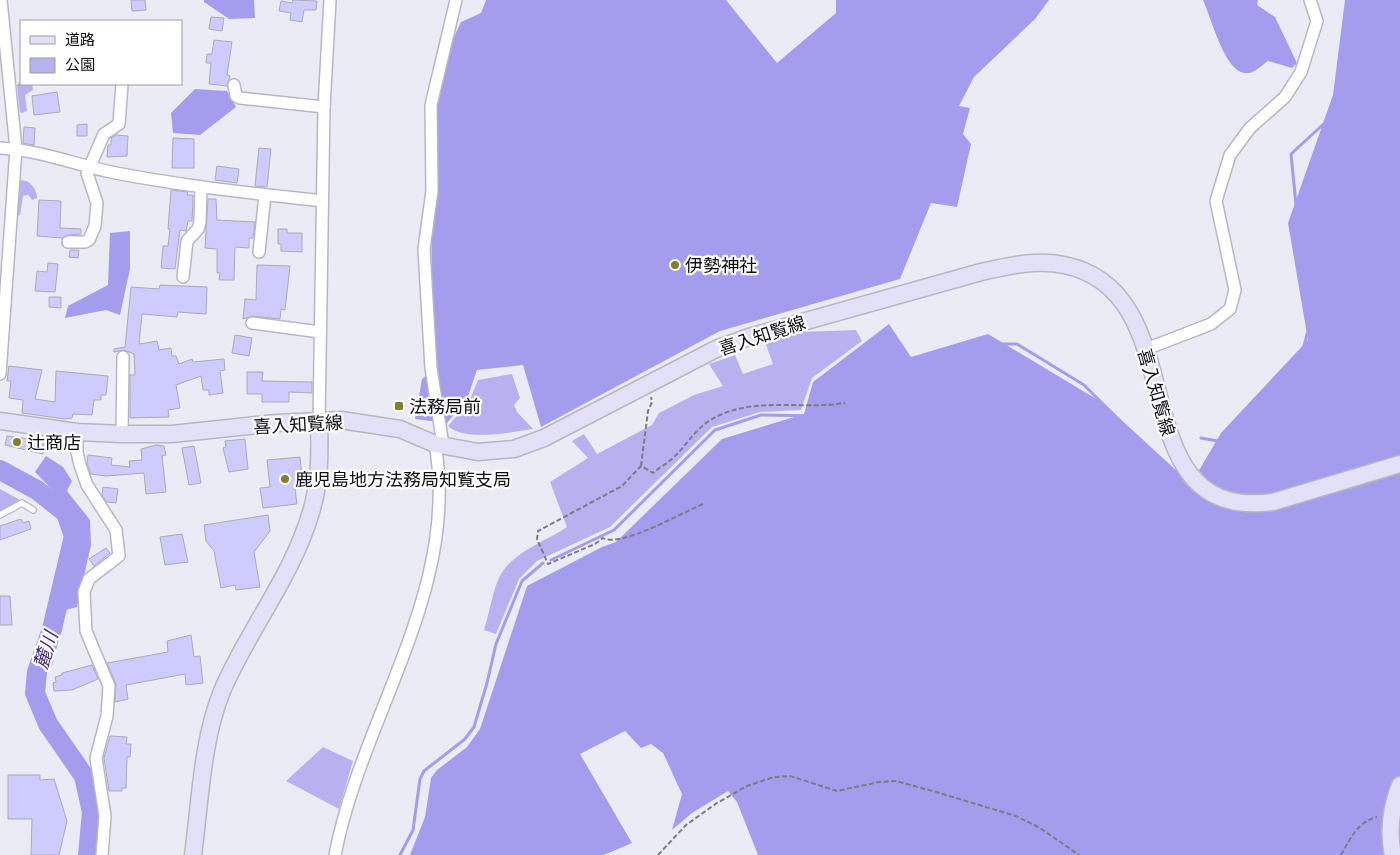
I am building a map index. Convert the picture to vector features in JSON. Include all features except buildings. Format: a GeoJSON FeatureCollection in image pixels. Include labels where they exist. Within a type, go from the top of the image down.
{"type":"FeatureCollection","features":[{"type":"Feature","properties":{"kind":"main road","name":"喜入知覧線"},"geometry":{"type":"LineString","coordinates":[[0,421],[77,432],[172,434],[276,423],[341,420],[400,429],[439,445],[478,452],[514,449],[544,438],[716,349],[749,336],[981,272],[1031,263],[1063,264],[1081,269],[1109,287],[1128,310],[1137,324],[1146,349],[1177,457],[1192,477],[1206,490],[1236,503],[1253,505],[1273,502],[1400,464]]}},
{"type":"Feature","properties":{"kind":"main road"},"geometry":{"type":"LineString","coordinates":[[193,855],[210,728],[222,692],[239,656],[298,549],[312,511],[320,455],[319,422]]}},
{"type":"Feature","properties":{"kind":"main road"},"geometry":{"type":"LineString","coordinates":[[1393,855],[1390,844],[1391,814],[1400,785]]}},
{"type":"Feature","properties":{"kind":"street"},"geometry":{"type":"LineString","coordinates":[[0,374],[16,149],[1,0]]}},
{"type":"Feature","properties":{"kind":"street"},"geometry":{"type":"LineString","coordinates":[[319,422],[324,107],[330,0]]}},
{"type":"Feature","properties":{"kind":"street"},"geometry":{"type":"LineString","coordinates":[[336,855],[343,817],[403,658],[436,545],[439,515],[439,445],[431,368],[424,249],[432,191],[431,105],[456,0]]}},
{"type":"Feature","properties":{"kind":"street"},"geometry":{"type":"LineString","coordinates":[[1146,349],[1211,324],[1230,309],[1235,290],[1216,201],[1230,154],[1250,128],[1285,97],[1302,72],[1317,21],[1310,0]]}},
{"type":"Feature","properties":{"kind":"street"},"geometry":{"type":"LineString","coordinates":[[68,242],[85,242],[95,226],[97,203],[87,173],[88,166],[104,134],[119,124],[122,85]]}},
{"type":"Feature","properties":{"kind":"street"},"geometry":{"type":"LineString","coordinates":[[234,85],[236,96],[240,98],[324,107]]}},
{"type":"Feature","properties":{"kind":"street"},"geometry":{"type":"LineString","coordinates":[[0,148],[16,149],[88,166],[201,187],[322,201]]}},
{"type":"Feature","properties":{"kind":"street"},"geometry":{"type":"LineString","coordinates":[[183,277],[187,242],[198,229],[200,222],[201,187]]}},
{"type":"Feature","properties":{"kind":"street"},"geometry":{"type":"LineString","coordinates":[[259,252],[265,194]]}},
{"type":"Feature","properties":{"kind":"street"},"geometry":{"type":"LineString","coordinates":[[252,324],[320,332]]}},
{"type":"Feature","properties":{"kind":"street"},"geometry":{"type":"LineString","coordinates":[[122,357],[124,369],[122,434]]}},
{"type":"Feature","properties":{"kind":"street"},"geometry":{"type":"LineString","coordinates":[[77,432],[77,452],[80,465],[87,485],[116,530],[119,556],[89,579],[84,592],[86,630],[109,686],[109,705],[96,758],[105,816],[102,855]]}},
{"type":"Feature","properties":{"kind":"lane"},"geometry":{"type":"LineString","coordinates":[[0,515],[22,503],[33,510]]}},
{"type":"Feature","properties":{"kind":"path"},"geometry":{"type":"LineString","coordinates":[[646,384],[652,402],[648,410],[641,466],[622,486],[538,531],[537,539],[548,564],[595,544],[603,538],[608,540],[633,536],[703,504]]}},
{"type":"Feature","properties":{"kind":"path"},"geometry":{"type":"LineString","coordinates":[[641,466],[653,473],[672,458],[695,431],[713,418],[733,410],[770,406],[828,406],[845,403]]}},
{"type":"Feature","properties":{"kind":"path"},"geometry":{"type":"LineString","coordinates":[[658,855],[686,825],[717,803],[747,786],[774,777],[790,776],[837,791],[879,782],[896,782],[936,792],[1016,816],[1040,828],[1079,855]]}},
{"type":"Feature","properties":{"kind":"path"},"geometry":{"type":"LineString","coordinates":[[1341,855],[1357,828],[1367,820],[1391,814]]}},
{"type":"Feature","properties":{"kind":"green space"},"geometry":{"type":"Polygon","coordinates":[[[20,82],[20,85],[32,85],[33,90],[25,95],[27,111],[22,113],[20,112],[17,85],[20,82]]]}},
{"type":"Feature","properties":{"kind":"green space"},"geometry":{"type":"Polygon","coordinates":[[[21,180],[32,186],[36,191],[37,198],[32,200],[28,195],[23,196],[20,215],[17,216],[18,182],[21,180]]]}},
{"type":"Feature","properties":{"kind":"green space"},"geometry":{"type":"Polygon","coordinates":[[[856,330],[862,341],[812,378],[801,410],[760,412],[712,427],[610,527],[537,561],[519,579],[496,634],[484,630],[496,585],[507,566],[523,553],[567,527],[550,482],[588,458],[572,441],[584,434],[597,454],[652,425],[659,413],[694,395],[723,386],[709,364],[735,355],[743,374],[773,364],[765,342],[803,332],[856,330]]]}},
{"type":"Feature","properties":{"kind":"green space"},"geometry":{"type":"Polygon","coordinates":[[[512,374],[520,398],[514,405],[517,412],[533,429],[501,434],[477,435],[465,434],[448,426],[469,402],[478,380],[512,374]]]}},
{"type":"Feature","properties":{"kind":"green space"},"geometry":{"type":"Polygon","coordinates":[[[0,489],[22,501],[0,511],[0,489]]]}},
{"type":"Feature","properties":{"kind":"green space"},"geometry":{"type":"Polygon","coordinates":[[[323,747],[353,761],[339,809],[286,781],[323,747]]]}},
{"type":"Feature","properties":{"kind":"shaded area"},"geometry":{"type":"Polygon","coordinates":[[[204,0],[254,0],[255,18],[229,19],[204,2],[204,0]]]}},
{"type":"Feature","properties":{"kind":"shaded area"},"geometry":{"type":"Polygon","coordinates":[[[486,0],[726,0],[777,63],[836,13],[836,0],[1049,0],[1035,19],[974,77],[959,106],[970,108],[963,134],[971,144],[957,207],[931,203],[900,279],[720,331],[541,427],[523,365],[477,370],[467,399],[447,423],[415,419],[422,379],[434,369],[432,223],[438,96],[446,59],[461,22],[481,13],[486,0]]]}},
{"type":"Feature","properties":{"kind":"shaded area"},"geometry":{"type":"Polygon","coordinates":[[[1203,0],[1258,0],[1257,5],[1275,17],[1297,63],[1292,68],[1268,61],[1251,73],[1237,70],[1224,53],[1203,0]]]}},
{"type":"Feature","properties":{"kind":"shaded area"},"geometry":{"type":"Polygon","coordinates":[[[1345,0],[1400,0],[1400,855],[758,855],[737,802],[728,791],[692,813],[672,830],[682,794],[663,753],[651,744],[641,748],[625,731],[580,754],[632,843],[604,855],[410,855],[425,817],[431,778],[437,770],[467,747],[480,729],[527,586],[602,547],[616,542],[722,439],[804,414],[813,382],[889,324],[911,357],[988,334],[1103,403],[1191,484],[1221,433],[1308,340],[1288,223],[1333,95],[1345,0]]]}},
{"type":"Feature","properties":{"kind":"shaded area"},"geometry":{"type":"Polygon","coordinates":[[[195,89],[227,91],[236,107],[200,135],[173,133],[171,113],[195,89]]]}},
{"type":"Feature","properties":{"kind":"shaded area"},"geometry":{"type":"Polygon","coordinates":[[[130,231],[130,269],[120,315],[106,310],[65,318],[68,306],[108,285],[110,233],[130,231]]]}},
{"type":"Feature","properties":{"kind":"shaded area"},"geometry":{"type":"Polygon","coordinates":[[[46,456],[63,467],[72,481],[67,491],[90,520],[91,545],[77,607],[66,610],[52,666],[48,664],[71,579],[80,535],[73,511],[35,472],[46,456]]]}},
{"type":"Feature","properties":{"kind":"waterway"},"geometry":{"type":"LineString","coordinates":[[1201,438],[1223,442],[1286,414],[1312,316],[1303,275],[1291,154],[1340,109],[1358,0]]}},
{"type":"Feature","properties":{"kind":"waterway"},"geometry":{"type":"LineString","coordinates":[[551,560],[614,530],[715,430],[761,415],[821,416],[844,421],[864,411],[897,401],[958,354],[989,344],[1017,344],[1084,385],[1122,423]]}},
{"type":"Feature","properties":{"kind":"waterway","name":"麓川"},"geometry":{"type":"LineString","coordinates":[[0,470],[37,490],[66,513],[74,536],[52,629],[37,672],[35,693],[48,724],[84,776],[92,812],[88,855]]}},
{"type":"Feature","properties":{"kind":"waterway"},"geometry":{"type":"LineString","coordinates":[[400,855],[413,830],[420,779],[424,771],[465,739],[474,727],[496,644],[522,581],[543,563]]}},
{"type":"Feature","properties":{"kind":"place","name":"伊勢神社"},"geometry":{"type":"Point","coordinates":[675,265]}},
{"type":"Feature","properties":{"kind":"place","name":"法務局前"},"geometry":{"type":"Point","coordinates":[399,406]}},
{"type":"Feature","properties":{"kind":"place","name":"辻商店"},"geometry":{"type":"Point","coordinates":[17,442]}},
{"type":"Feature","properties":{"kind":"place","name":"鹿児島地方法務局知覧支局"},"geometry":{"type":"Point","coordinates":[285,479]}}]}
